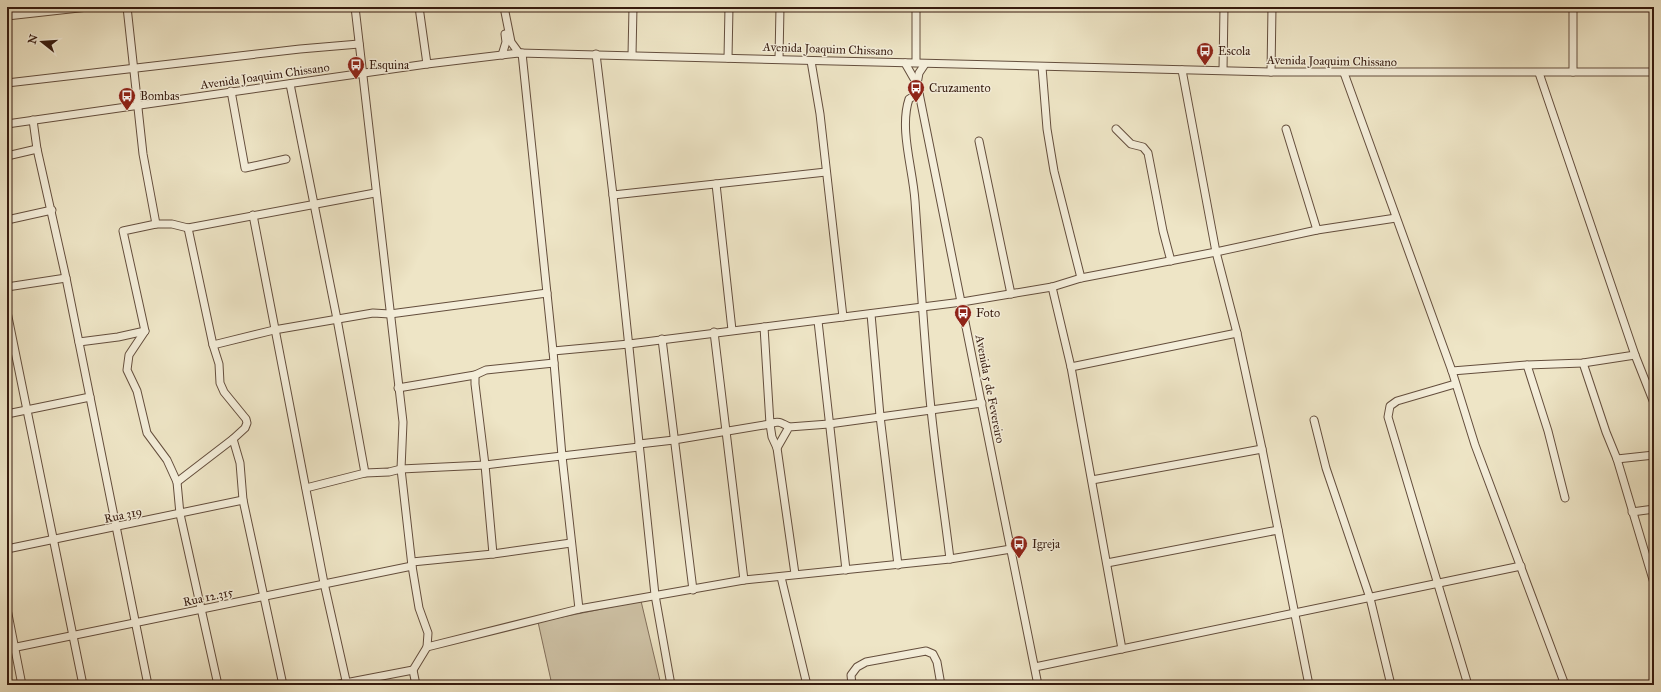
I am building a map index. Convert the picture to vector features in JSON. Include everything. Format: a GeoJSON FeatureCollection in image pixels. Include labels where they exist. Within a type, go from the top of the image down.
{"type":"FeatureCollection","features":[{"type":"Feature","properties":{"kind":"street"},"geometry":{"type":"LineString","coordinates":[[7,16],[88,7]]}},
{"type":"Feature","properties":{"kind":"street"},"geometry":{"type":"LineString","coordinates":[[127,7],[139,106],[143,154],[156,224]]}},
{"type":"Feature","properties":{"kind":"street"},"geometry":{"type":"LineString","coordinates":[[355,7],[375,193],[403,422],[401,469],[412,564],[419,608],[428,633],[427,647],[413,670],[416,685]]}},
{"type":"Feature","properties":{"kind":"street"},"geometry":{"type":"LineString","coordinates":[[419,7],[426,64]]}},
{"type":"Feature","properties":{"kind":"street"},"geometry":{"type":"LineString","coordinates":[[500,7],[506,42],[502,54]]}},
{"type":"Feature","properties":{"kind":"street"},"geometry":{"type":"LineString","coordinates":[[504,7],[511,42],[520,53],[547,294],[562,456],[579,609]]}},
{"type":"Feature","properties":{"kind":"street"},"geometry":{"type":"LineString","coordinates":[[632,7],[632,55]]}},
{"type":"Feature","properties":{"kind":"street"},"geometry":{"type":"LineString","coordinates":[[728,58],[729,7]]}},
{"type":"Feature","properties":{"kind":"street"},"geometry":{"type":"LineString","coordinates":[[779,59],[780,7]]}},
{"type":"Feature","properties":{"kind":"street"},"geometry":{"type":"LineString","coordinates":[[916,7],[916,62]]}},
{"type":"Feature","properties":{"kind":"street"},"geometry":{"type":"LineString","coordinates":[[1223,70],[1224,7]]}},
{"type":"Feature","properties":{"kind":"street"},"geometry":{"type":"LineString","coordinates":[[1271,72],[1272,7]]}},
{"type":"Feature","properties":{"kind":"street"},"geometry":{"type":"LineString","coordinates":[[1573,7],[1573,72]]}},
{"type":"Feature","properties":{"kind":"street"},"geometry":{"type":"LineString","coordinates":[[7,82],[300,49],[359,44]]}},
{"type":"Feature","properties":{"kind":"street","name":"Avenida Joaquim Chissano"},"geometry":{"type":"LineString","coordinates":[[7,124],[426,64],[520,53],[1271,72],[1654,72]]}},
{"type":"Feature","properties":{"kind":"street"},"geometry":{"type":"LineString","coordinates":[[596,54],[613,195],[655,596],[671,685]]}},
{"type":"Feature","properties":{"kind":"street"},"geometry":{"type":"LineString","coordinates":[[811,61],[820,114],[843,318]]}},
{"type":"Feature","properties":{"kind":"street","name":"Avenida 5 de Fevereiro"},"geometry":{"type":"LineString","coordinates":[[904,62],[917,84],[1038,685]]}},
{"type":"Feature","properties":{"kind":"street"},"geometry":{"type":"LineString","coordinates":[[917,84],[919,73],[925,64]]}},
{"type":"Feature","properties":{"kind":"street"},"geometry":{"type":"LineString","coordinates":[[1042,67],[1047,128],[1054,171],[1081,278]]}},
{"type":"Feature","properties":{"kind":"street"},"geometry":{"type":"LineString","coordinates":[[1182,70],[1216,252],[1237,333],[1262,449],[1309,685]]}},
{"type":"Feature","properties":{"kind":"street"},"geometry":{"type":"LineString","coordinates":[[1344,73],[1452,371],[1475,445],[1565,685]]}},
{"type":"Feature","properties":{"kind":"street"},"geometry":{"type":"LineString","coordinates":[[1539,73],[1635,355],[1654,403]]}},
{"type":"Feature","properties":{"kind":"street"},"geometry":{"type":"LineString","coordinates":[[290,84],[337,319],[365,473]]}},
{"type":"Feature","properties":{"kind":"street"},"geometry":{"type":"LineString","coordinates":[[231,92],[245,168],[286,159]]}},
{"type":"Feature","properties":{"kind":"street"},"geometry":{"type":"LineString","coordinates":[[919,95],[909,99],[906,114],[906,133],[915,198],[931,411],[950,559]]}},
{"type":"Feature","properties":{"kind":"street"},"geometry":{"type":"LineString","coordinates":[[33,120],[37,149],[52,210],[148,685]]}},
{"type":"Feature","properties":{"kind":"street"},"geometry":{"type":"LineString","coordinates":[[1116,129],[1131,144],[1143,147],[1148,152],[1163,231],[1171,261]]}},
{"type":"Feature","properties":{"kind":"street"},"geometry":{"type":"LineString","coordinates":[[1286,129],[1316,230]]}},
{"type":"Feature","properties":{"kind":"street"},"geometry":{"type":"LineString","coordinates":[[979,142],[1010,294]]}},
{"type":"Feature","properties":{"kind":"street"},"geometry":{"type":"LineString","coordinates":[[7,156],[37,149]]}},
{"type":"Feature","properties":{"kind":"street"},"geometry":{"type":"LineString","coordinates":[[613,195],[826,172]]}},
{"type":"Feature","properties":{"kind":"street"},"geometry":{"type":"LineString","coordinates":[[716,184],[732,330]]}},
{"type":"Feature","properties":{"kind":"street"},"geometry":{"type":"LineString","coordinates":[[218,685],[200,610],[180,514],[177,482],[167,460],[147,433],[137,391],[127,370],[129,355],[145,331],[123,231],[156,224],[172,224],[188,228],[375,193]]}},
{"type":"Feature","properties":{"kind":"street"},"geometry":{"type":"LineString","coordinates":[[7,220],[52,210]]}},
{"type":"Feature","properties":{"kind":"street"},"geometry":{"type":"LineString","coordinates":[[253,216],[324,583],[346,684]]}},
{"type":"Feature","properties":{"kind":"street"},"geometry":{"type":"LineString","coordinates":[[553,351],[629,344],[714,332],[843,318],[962,302],[1052,287],[1081,278],[1216,252],[1316,230],[1396,218]]}},
{"type":"Feature","properties":{"kind":"street"},"geometry":{"type":"LineString","coordinates":[[177,482],[233,439],[245,428],[247,424],[246,420],[224,392],[220,383],[219,364],[213,345],[188,228]]}},
{"type":"Feature","properties":{"kind":"street"},"geometry":{"type":"LineString","coordinates":[[7,288],[66,278]]}},
{"type":"Feature","properties":{"kind":"street"},"geometry":{"type":"LineString","coordinates":[[1052,287],[1071,367],[1122,648]]}},
{"type":"Feature","properties":{"kind":"street"},"geometry":{"type":"LineString","coordinates":[[213,345],[274,330],[373,313],[390,314],[547,294]]}},
{"type":"Feature","properties":{"kind":"street"},"geometry":{"type":"LineString","coordinates":[[7,312],[83,685]]}},
{"type":"Feature","properties":{"kind":"street"},"geometry":{"type":"LineString","coordinates":[[871,314],[880,416],[898,565]]}},
{"type":"Feature","properties":{"kind":"street"},"geometry":{"type":"LineString","coordinates":[[818,321],[846,570]]}},
{"type":"Feature","properties":{"kind":"street"},"geometry":{"type":"LineString","coordinates":[[764,327],[770,424],[772,437],[778,448],[795,574]]}},
{"type":"Feature","properties":{"kind":"street"},"geometry":{"type":"LineString","coordinates":[[79,342],[118,337],[145,331]]}},
{"type":"Feature","properties":{"kind":"street"},"geometry":{"type":"LineString","coordinates":[[714,332],[744,580]]}},
{"type":"Feature","properties":{"kind":"street"},"geometry":{"type":"LineString","coordinates":[[1071,367],[1237,333]]}},
{"type":"Feature","properties":{"kind":"street"},"geometry":{"type":"LineString","coordinates":[[662,339],[692,590]]}},
{"type":"Feature","properties":{"kind":"street"},"geometry":{"type":"LineString","coordinates":[[1452,371],[1527,365],[1583,363],[1635,355]]}},
{"type":"Feature","properties":{"kind":"street"},"geometry":{"type":"LineString","coordinates":[[398,388],[475,375],[486,370],[554,363]]}},
{"type":"Feature","properties":{"kind":"street"},"geometry":{"type":"LineString","coordinates":[[1583,363],[1606,432],[1617,459],[1654,583]]}},
{"type":"Feature","properties":{"kind":"street"},"geometry":{"type":"LineString","coordinates":[[1527,365],[1548,431],[1565,498]]}},
{"type":"Feature","properties":{"kind":"street"},"geometry":{"type":"LineString","coordinates":[[475,375],[493,554]]}},
{"type":"Feature","properties":{"kind":"street"},"geometry":{"type":"LineString","coordinates":[[1455,384],[1397,401],[1390,406],[1388,417],[1468,685]]}},
{"type":"Feature","properties":{"kind":"street"},"geometry":{"type":"LineString","coordinates":[[7,414],[90,397]]}},
{"type":"Feature","properties":{"kind":"street"},"geometry":{"type":"LineString","coordinates":[[306,488],[365,473],[389,472],[401,469],[485,465],[562,456],[639,446],[725,432],[770,424],[775,421],[789,427],[829,424],[982,403]]}},
{"type":"Feature","properties":{"kind":"street"},"geometry":{"type":"LineString","coordinates":[[1314,420],[1326,468],[1370,598],[1391,685]]}},
{"type":"Feature","properties":{"kind":"street"},"geometry":{"type":"LineString","coordinates":[[778,448],[789,427]]}},
{"type":"Feature","properties":{"kind":"street"},"geometry":{"type":"LineString","coordinates":[[233,439],[240,464],[243,500],[283,685]]}},
{"type":"Feature","properties":{"kind":"street"},"geometry":{"type":"LineString","coordinates":[[1092,480],[1262,449]]}},
{"type":"Feature","properties":{"kind":"street"},"geometry":{"type":"LineString","coordinates":[[1617,459],[1654,455]]}},
{"type":"Feature","properties":{"kind":"street","name":"Rua 319"},"geometry":{"type":"LineString","coordinates":[[7,549],[243,500]]}},
{"type":"Feature","properties":{"kind":"street"},"geometry":{"type":"LineString","coordinates":[[1632,512],[1654,510]]}},
{"type":"Feature","properties":{"kind":"street"},"geometry":{"type":"LineString","coordinates":[[1106,563],[1278,530]]}},
{"type":"Feature","properties":{"kind":"street","name":"Rua 12.315"},"geometry":{"type":"LineString","coordinates":[[11,648],[264,597],[412,564],[571,543]]}},
{"type":"Feature","properties":{"kind":"street"},"geometry":{"type":"LineString","coordinates":[[427,647],[579,609],[744,580],[950,559],[1011,549]]}},
{"type":"Feature","properties":{"kind":"street"},"geometry":{"type":"LineString","coordinates":[[1035,667],[1521,566]]}},
{"type":"Feature","properties":{"kind":"street"},"geometry":{"type":"LineString","coordinates":[[781,577],[807,685]]}},
{"type":"Feature","properties":{"kind":"street"},"geometry":{"type":"LineString","coordinates":[[7,609],[11,648],[22,685]]}},
{"type":"Feature","properties":{"kind":"street"},"geometry":{"type":"LineString","coordinates":[[852,685],[851,675],[857,667],[866,662],[926,652],[933,654],[937,662],[941,685]]}},
{"type":"Feature","properties":{"kind":"street"},"geometry":{"type":"LineString","coordinates":[[335,685],[413,670]]}},
{"type":"Feature","properties":{"kind":"shaded area"},"geometry":{"type":"Polygon","coordinates":[[[641,601],[661,685],[552,685],[538,622],[641,601]]]}},
{"type":"Feature","properties":{"kind":"place","name":"Escola"},"geometry":{"type":"Point","coordinates":[1205,66]}},
{"type":"Feature","properties":{"kind":"place","name":"Esquina"},"geometry":{"type":"Point","coordinates":[356,80]}},
{"type":"Feature","properties":{"kind":"place","name":"Cruzamento"},"geometry":{"type":"Point","coordinates":[916,103]}},
{"type":"Feature","properties":{"kind":"place","name":"Bombas"},"geometry":{"type":"Point","coordinates":[127,111]}},
{"type":"Feature","properties":{"kind":"place","name":"Foto"},"geometry":{"type":"Point","coordinates":[963,328]}},
{"type":"Feature","properties":{"kind":"place","name":"Igreja"},"geometry":{"type":"Point","coordinates":[1019,559]}}]}
